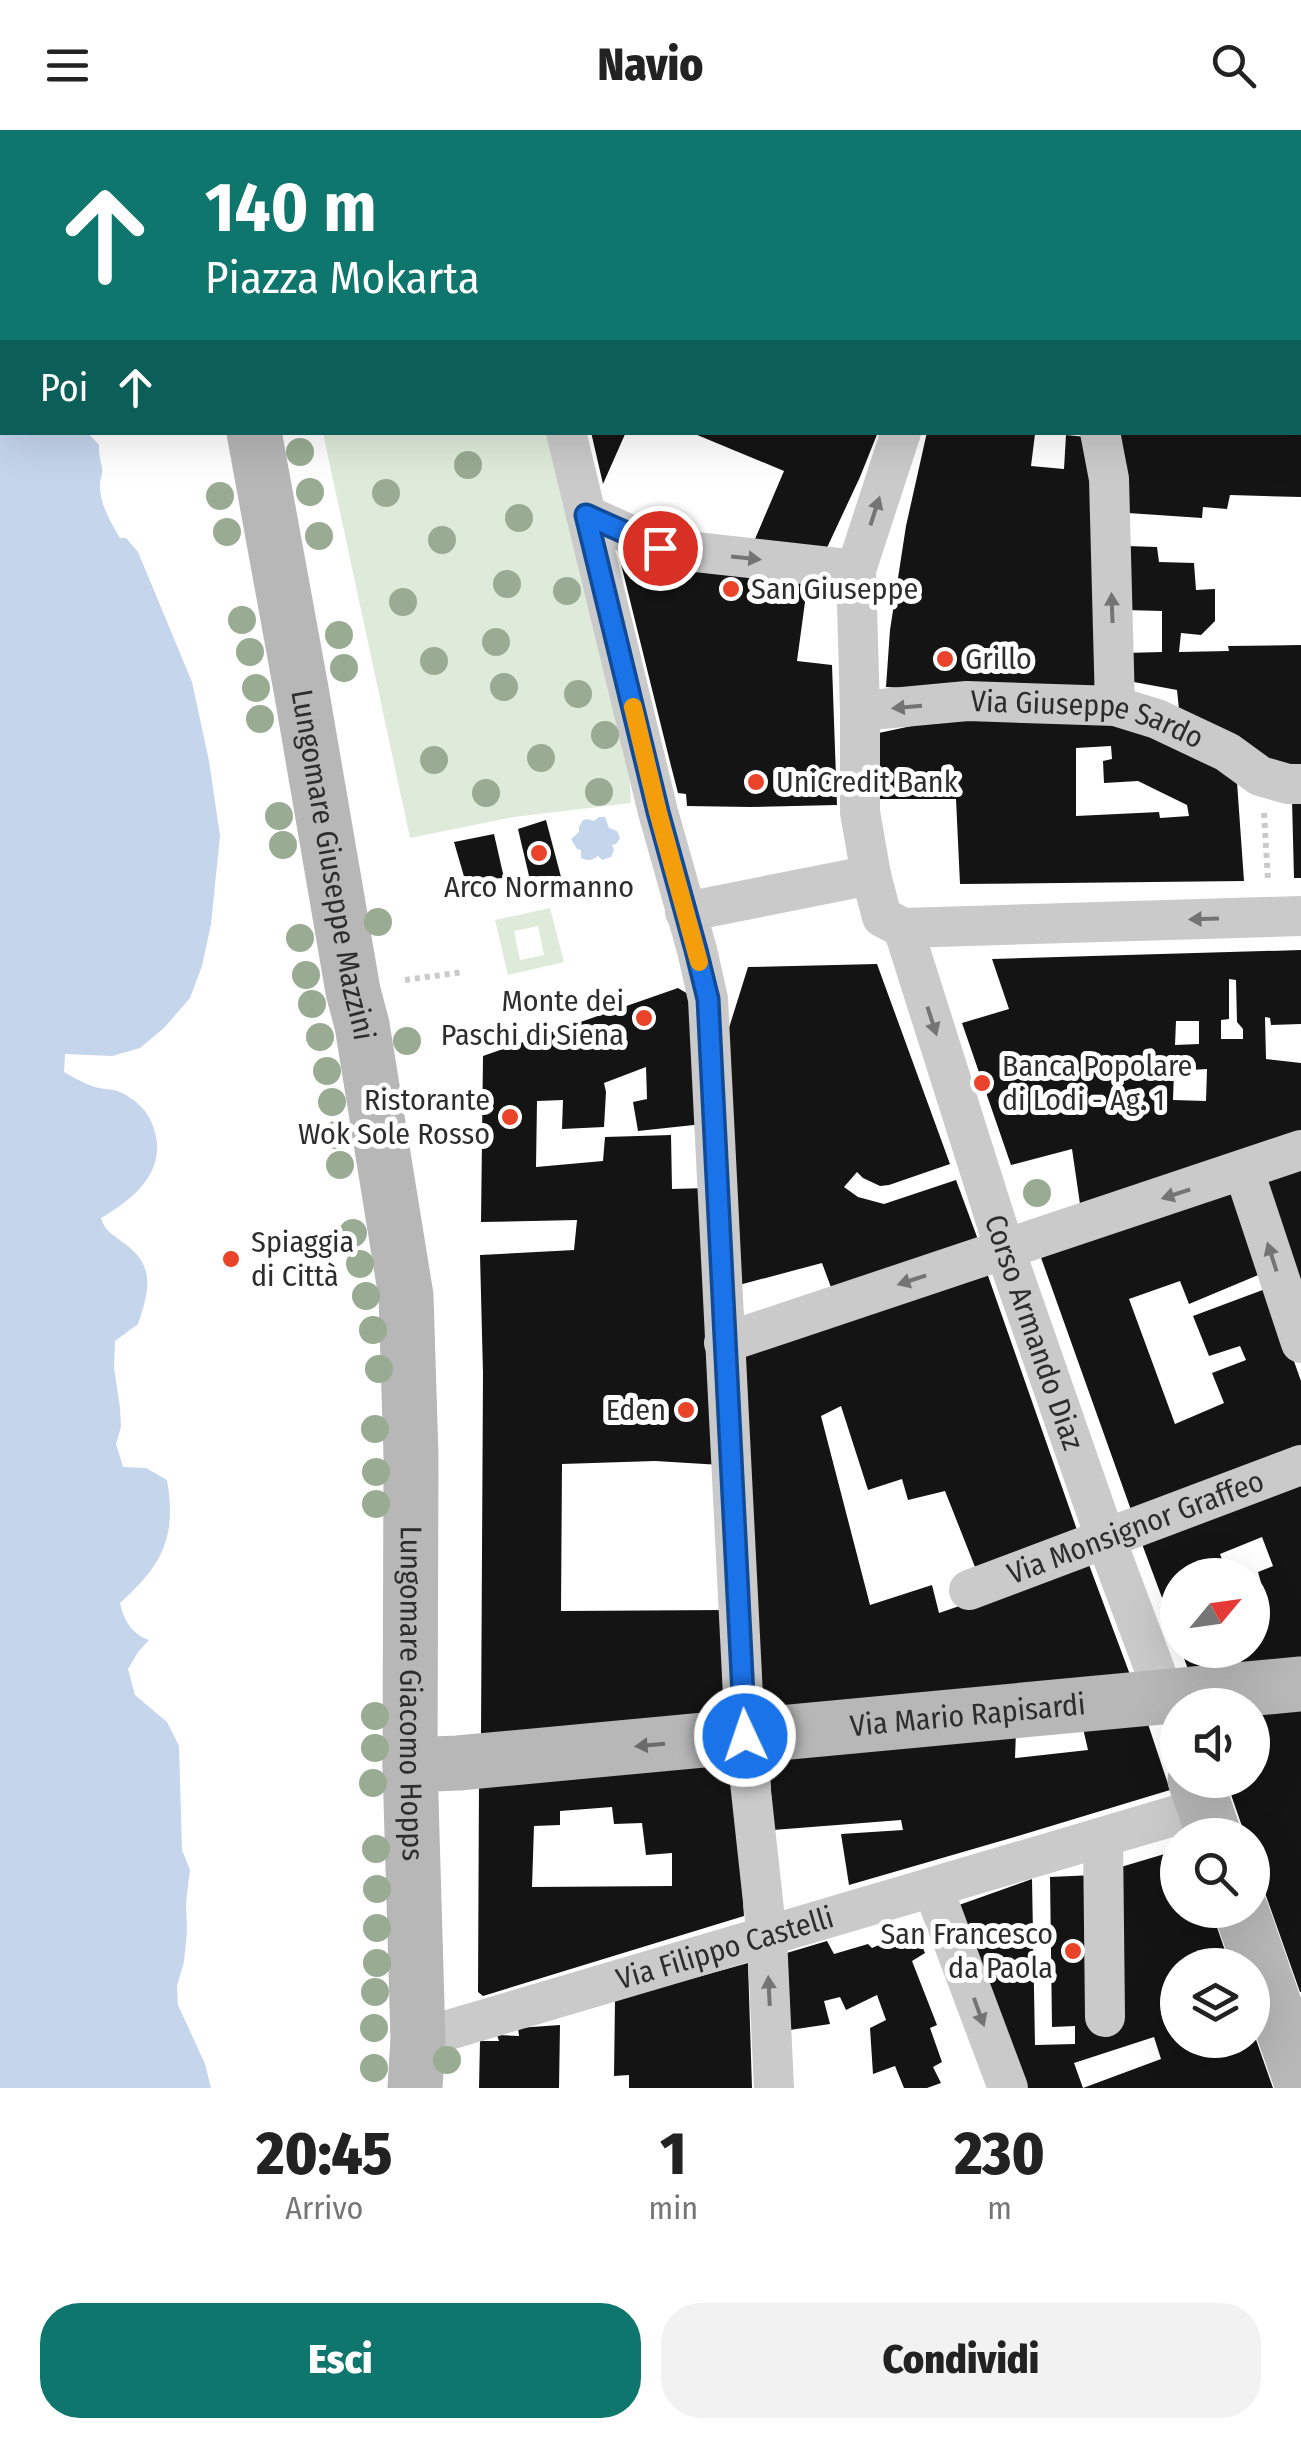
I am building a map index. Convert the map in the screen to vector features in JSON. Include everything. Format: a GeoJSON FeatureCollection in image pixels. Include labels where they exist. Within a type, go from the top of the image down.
{"type":"FeatureCollection","features":[{"type":"Feature","properties":{"kind":"main road","name":"Lungomare Giuseppe Mazzini"},"geometry":{"type":"LineString","coordinates":[[255,435],[352,991],[362,1025],[406,1296]]}},
{"type":"Feature","properties":{"kind":"main road","name":"Lungomare Giacomo Hopps"},"geometry":{"type":"LineString","coordinates":[[406,1296],[416,2063]]}},
{"type":"Feature","properties":{"kind":"main road","name":"Via Mario Rapisardi"},"geometry":{"type":"LineString","coordinates":[[1270,1691],[1301,1684]]}},
{"type":"Feature","properties":{"kind":"main road","name":"Via Mario Rapisardi"},"geometry":{"type":"LineString","coordinates":[[410,1765],[745,1736],[1160,1715]]}},
{"type":"Feature","properties":{"kind":"main road"},"geometry":{"type":"LineString","coordinates":[[1246,1928],[1301,2081]]}},
{"type":"Feature","properties":{"kind":"street"},"geometry":{"type":"LineString","coordinates":[[567,435],[658,812],[708,999],[745,1736],[766,1938],[774,2088]]}},
{"type":"Feature","properties":{"kind":"street"},"geometry":{"type":"LineString","coordinates":[[899,435],[856,570],[860,812],[882,917],[903,928],[1284,916]]}},
{"type":"Feature","properties":{"kind":"street"},"geometry":{"type":"LineString","coordinates":[[1101,435],[1109,479],[1115,706]]}},
{"type":"Feature","properties":{"kind":"street"},"geometry":{"type":"LineString","coordinates":[[586,515],[660,548],[856,570]]}},
{"type":"Feature","properties":{"kind":"street","name":"Via Giuseppe Sardo"},"geometry":{"type":"LineString","coordinates":[[860,711],[967,701],[1115,706],[1156,719],[1227,752],[1260,776],[1301,784]]}},
{"type":"Feature","properties":{"kind":"street"},"geometry":{"type":"LineString","coordinates":[[687,918],[870,874]]}},
{"type":"Feature","properties":{"kind":"street","name":"Corso Armando Diaz"},"geometry":{"type":"LineString","coordinates":[[903,928],[1004,1250],[1161,1688]]}},
{"type":"Feature","properties":{"kind":"street"},"geometry":{"type":"LineString","coordinates":[[724,1343],[1301,1150]]}},
{"type":"Feature","properties":{"kind":"street"},"geometry":{"type":"LineString","coordinates":[[1244,1171],[1301,1344]]}},
{"type":"Feature","properties":{"kind":"street","name":"Via Monsignor Graffeo"},"geometry":{"type":"LineString","coordinates":[[969,1590],[1301,1465]]}},
{"type":"Feature","properties":{"kind":"street","name":"Via Filippo Castelli"},"geometry":{"type":"LineString","coordinates":[[416,2063],[766,1938],[1204,1808]]}},
{"type":"Feature","properties":{"kind":"street"},"geometry":{"type":"LineString","coordinates":[[1102,1837],[1106,2018]]}},
{"type":"Feature","properties":{"kind":"street"},"geometry":{"type":"LineString","coordinates":[[933,1888],[1008,2088]]}},
{"type":"Feature","properties":{"kind":"path"},"geometry":{"type":"LineString","coordinates":[[1260,776],[1268,880],[1284,916]]}},
{"type":"Feature","properties":{"kind":"path"},"geometry":{"type":"LineString","coordinates":[[404,980],[463,972]]}},
{"type":"Feature","properties":{"kind":"green space"},"geometry":{"type":"Polygon","coordinates":[[[323,435],[547,435],[629,771],[631,803],[514,817],[410,838],[323,435]]]}},
{"type":"Feature","properties":{"kind":"green space"},"geometry":{"type":"Polygon","coordinates":[[[550,908],[564,962],[508,975],[495,920],[550,908]],[[538,926],[514,931],[520,960],[544,955],[538,926]]]}},
{"type":"Feature","properties":{"kind":"water"},"geometry":{"type":"Polygon","coordinates":[[[0,435],[90,435],[99,445],[100,491],[106,512],[120,538],[126,538],[138,552],[192,682],[220,836],[211,924],[190,998],[140,1048],[112,1056],[65,1054],[64,1072],[132,1099],[148,1116],[157,1142],[153,1169],[146,1181],[101,1218],[104,1226],[140,1259],[147,1278],[138,1324],[115,1341],[121,1427],[116,1444],[123,1467],[146,1468],[167,1480],[170,1500],[163,1549],[146,1576],[120,1603],[130,1626],[149,1640],[128,1669],[135,1695],[167,1722],[179,1746],[182,1850],[190,1870],[178,2005],[205,2064],[211,2088],[0,2088],[0,435]]]}},
{"type":"Feature","properties":{"kind":"water"},"geometry":{"type":"Polygon","coordinates":[[[605,817],[609,828],[617,831],[620,838],[612,845],[611,857],[581,858],[581,850],[571,839],[579,832],[583,820],[594,821],[605,817]]]}},
{"type":"Feature","properties":{"kind":"building"},"geometry":{"type":"Polygon","coordinates":[[[592,435],[625,435],[603,484],[592,435]]]}},
{"type":"Feature","properties":{"kind":"building"},"geometry":{"type":"Polygon","coordinates":[[[697,435],[877,435],[825,552],[752,546],[784,471],[697,435]]]}},
{"type":"Feature","properties":{"kind":"building"},"geometry":{"type":"Polygon","coordinates":[[[926,435],[1035,435],[1031,466],[1064,469],[1066,435],[1097,438],[1103,693],[886,687],[890,630],[906,526],[926,435]]]}},
{"type":"Feature","properties":{"kind":"building"},"geometry":{"type":"Polygon","coordinates":[[[1112,435],[1301,435],[1301,497],[1230,495],[1227,509],[1203,507],[1202,518],[1128,513],[1127,466],[1117,464],[1112,435]]]}},
{"type":"Feature","properties":{"kind":"building"},"geometry":{"type":"Polygon","coordinates":[[[1126,546],[1157,547],[1159,562],[1194,563],[1196,590],[1215,589],[1215,621],[1201,635],[1181,633],[1179,652],[1229,651],[1228,646],[1301,645],[1301,767],[1277,765],[1180,719],[1177,690],[1123,680],[1124,653],[1162,652],[1162,611],[1125,610],[1126,546]]]}},
{"type":"Feature","properties":{"kind":"building"},"geometry":{"type":"Polygon","coordinates":[[[619,556],[808,580],[797,661],[832,665],[837,805],[687,806],[686,794],[678,793],[619,556]]]}},
{"type":"Feature","properties":{"kind":"building"},"geometry":{"type":"Polygon","coordinates":[[[968,714],[1139,719],[1236,768],[1244,881],[960,884],[956,799],[878,799],[874,734],[968,714]],[[1111,746],[1076,748],[1076,816],[1159,812],[1160,818],[1189,816],[1187,805],[1138,781],[1104,783],[1103,761],[1112,759],[1111,746]]]}},
{"type":"Feature","properties":{"kind":"building"},"geometry":{"type":"Polygon","coordinates":[[[1292,800],[1301,800],[1301,878],[1294,878],[1292,800]]]}},
{"type":"Feature","properties":{"kind":"building","name":"Arco Normanno"},"geometry":{"type":"Polygon","coordinates":[[[546,820],[561,877],[529,876],[518,829],[546,820]]]}},
{"type":"Feature","properties":{"kind":"building"},"geometry":{"type":"Polygon","coordinates":[[[494,834],[504,878],[465,880],[454,842],[494,834]]]}},
{"type":"Feature","properties":{"kind":"building"},"geometry":{"type":"Polygon","coordinates":[[[1301,950],[1301,1024],[1271,1025],[1270,1018],[1265,1017],[1266,1059],[1301,1063],[1301,1133],[1081,1211],[1072,1149],[1011,1165],[962,1023],[1009,1009],[992,959],[1301,950]],[[1229,979],[1229,1019],[1221,1020],[1221,1039],[1243,1039],[1243,1029],[1237,1022],[1236,980],[1229,979]],[[1176,1021],[1175,1045],[1199,1044],[1199,1021],[1176,1021]],[[1207,1069],[1174,1071],[1173,1100],[1206,1101],[1207,1069]]]}},
{"type":"Feature","properties":{"kind":"building"},"geometry":{"type":"Polygon","coordinates":[[[877,964],[950,1164],[880,1186],[857,1172],[844,1187],[858,1197],[884,1204],[956,1180],[980,1245],[832,1290],[822,1263],[739,1285],[728,1031],[748,967],[877,964]]]}},
{"type":"Feature","properties":{"kind":"building"},"geometry":{"type":"Polygon","coordinates":[[[678,988],[693,997],[703,1124],[638,1131],[633,1102],[647,1099],[646,1067],[604,1083],[604,1127],[562,1129],[563,1100],[537,1101],[536,1167],[603,1161],[605,1137],[671,1135],[672,1189],[707,1188],[721,1465],[655,1461],[562,1464],[561,1611],[727,1610],[735,1717],[481,1734],[480,1255],[574,1250],[577,1220],[481,1222],[483,1056],[678,988]]]}},
{"type":"Feature","properties":{"kind":"building"},"geometry":{"type":"Polygon","coordinates":[[[1301,1166],[1301,1290],[1263,1179],[1301,1166]]]}},
{"type":"Feature","properties":{"kind":"building"},"geometry":{"type":"Polygon","coordinates":[[[1233,1188],[1263,1273],[1189,1304],[1180,1281],[1129,1299],[1175,1424],[1224,1403],[1212,1373],[1246,1360],[1240,1346],[1209,1356],[1193,1316],[1268,1288],[1301,1381],[1301,1448],[1131,1510],[1039,1252],[1233,1188]]]}},
{"type":"Feature","properties":{"kind":"building"},"geometry":{"type":"Polygon","coordinates":[[[986,1270],[1077,1530],[977,1572],[945,1491],[908,1500],[902,1479],[868,1490],[841,1406],[821,1416],[870,1605],[932,1585],[939,1613],[1088,1562],[1132,1680],[758,1715],[739,1358],[986,1270]]]}},
{"type":"Feature","properties":{"kind":"building"},"geometry":{"type":"Polygon","coordinates":[[[1301,1485],[1301,1662],[1270,1665],[1273,1566],[1262,1537],[1220,1554],[1222,1558],[1160,1558],[1160,1592],[1142,1544],[1301,1485]]]}},
{"type":"Feature","properties":{"kind":"building"},"geometry":{"type":"Polygon","coordinates":[[[1188,1668],[1234,1668],[1189,1672],[1188,1668]]]}},
{"type":"Feature","properties":{"kind":"building"},"geometry":{"type":"Polygon","coordinates":[[[1301,1705],[1301,1992],[1270,1907],[1270,1818],[1239,1818],[1232,1798],[1270,1798],[1270,1708],[1301,1705]]]}},
{"type":"Feature","properties":{"kind":"building"},"geometry":{"type":"Polygon","coordinates":[[[1146,1718],[1160,1760],[1160,1793],[849,1885],[841,1834],[903,1830],[901,1820],[773,1830],[769,1754],[1016,1731],[1015,1758],[1088,1750],[1082,1724],[1146,1718]]]}},
{"type":"Feature","properties":{"kind":"building"},"geometry":{"type":"Polygon","coordinates":[[[735,1759],[744,1916],[483,1996],[478,1992],[479,1781],[735,1759]],[[612,1807],[560,1811],[560,1825],[534,1826],[532,1887],[672,1886],[672,1853],[646,1855],[642,1823],[614,1824],[612,1807]]]}},
{"type":"Feature","properties":{"kind":"building"},"geometry":{"type":"Polygon","coordinates":[[[1160,1855],[1160,1928],[1217,1928],[1224,1948],[1160,1948],[1160,2056],[1154,2037],[1074,2063],[1083,2088],[1023,2088],[959,1905],[1032,1879],[1035,2045],[1075,2044],[1075,2026],[1052,2027],[1050,1877],[1094,1875],[1160,1855]]]}},
{"type":"Feature","properties":{"kind":"building"},"geometry":{"type":"Polygon","coordinates":[[[915,1929],[925,1953],[912,1961],[937,2025],[930,2028],[942,2062],[933,2067],[941,2083],[927,2088],[904,2088],[895,2066],[873,2074],[870,2028],[886,2020],[877,1995],[846,2010],[840,1997],[824,2001],[830,2024],[783,2031],[780,1955],[827,1941],[834,1954],[868,1944],[872,1948],[894,1938],[897,1945],[910,1939],[907,1933],[915,1929]]]}},
{"type":"Feature","properties":{"kind":"building"},"geometry":{"type":"Polygon","coordinates":[[[748,1963],[752,2088],[629,2088],[629,2075],[614,2076],[615,2000],[748,1963]]]}},
{"type":"Feature","properties":{"kind":"building"},"geometry":{"type":"Polygon","coordinates":[[[560,2025],[559,2088],[479,2088],[480,2041],[499,2041],[497,2035],[519,2036],[518,2028],[560,2025]]]}},
{"type":"Feature","properties":{"kind":"building"},"geometry":{"type":"Polygon","coordinates":[[[1161,2058],[1262,2058],[1273,2088],[1083,2088],[1161,2058]]]}},
{"type":"Feature","properties":{"kind":"slow traffic"},"geometry":{"type":"LineString","coordinates":[[633,707],[699,962]]}},
{"type":"Feature","properties":{"kind":"place","name":"San Giuseppe"},"geometry":{"type":"Point","coordinates":[731,589]}},
{"type":"Feature","properties":{"kind":"place","name":"Grillo"},"geometry":{"type":"Point","coordinates":[945,659]}},
{"type":"Feature","properties":{"kind":"place","name":"UniCredit Bank"},"geometry":{"type":"Point","coordinates":[756,782]}},
{"type":"Feature","properties":{"kind":"place","name":"Arco Normanno"},"geometry":{"type":"Point","coordinates":[539,853]}},
{"type":"Feature","properties":{"kind":"place","name":"Monte dei Paschi di Siena"},"geometry":{"type":"Point","coordinates":[644,1018]}},
{"type":"Feature","properties":{"kind":"place","name":"Banca Popolare di Lodi - Ag. 1"},"geometry":{"type":"Point","coordinates":[982,1083]}},
{"type":"Feature","properties":{"kind":"place","name":"Ristorante Wok Sole Rosso"},"geometry":{"type":"Point","coordinates":[510,1117]}},
{"type":"Feature","properties":{"kind":"place","name":"Spiaggia di Città"},"geometry":{"type":"Point","coordinates":[231,1259]}},
{"type":"Feature","properties":{"kind":"place","name":"Eden"},"geometry":{"type":"Point","coordinates":[686,1410]}},
{"type":"Feature","properties":{"kind":"place","name":"San Francesco da Paola"},"geometry":{"type":"Point","coordinates":[1073,1951]}},
{"type":"Feature","properties":{"kind":"route"},"geometry":{"type":"LineString","coordinates":[[660,548],[586,515],[708,999],[745,1736]]}}]}
